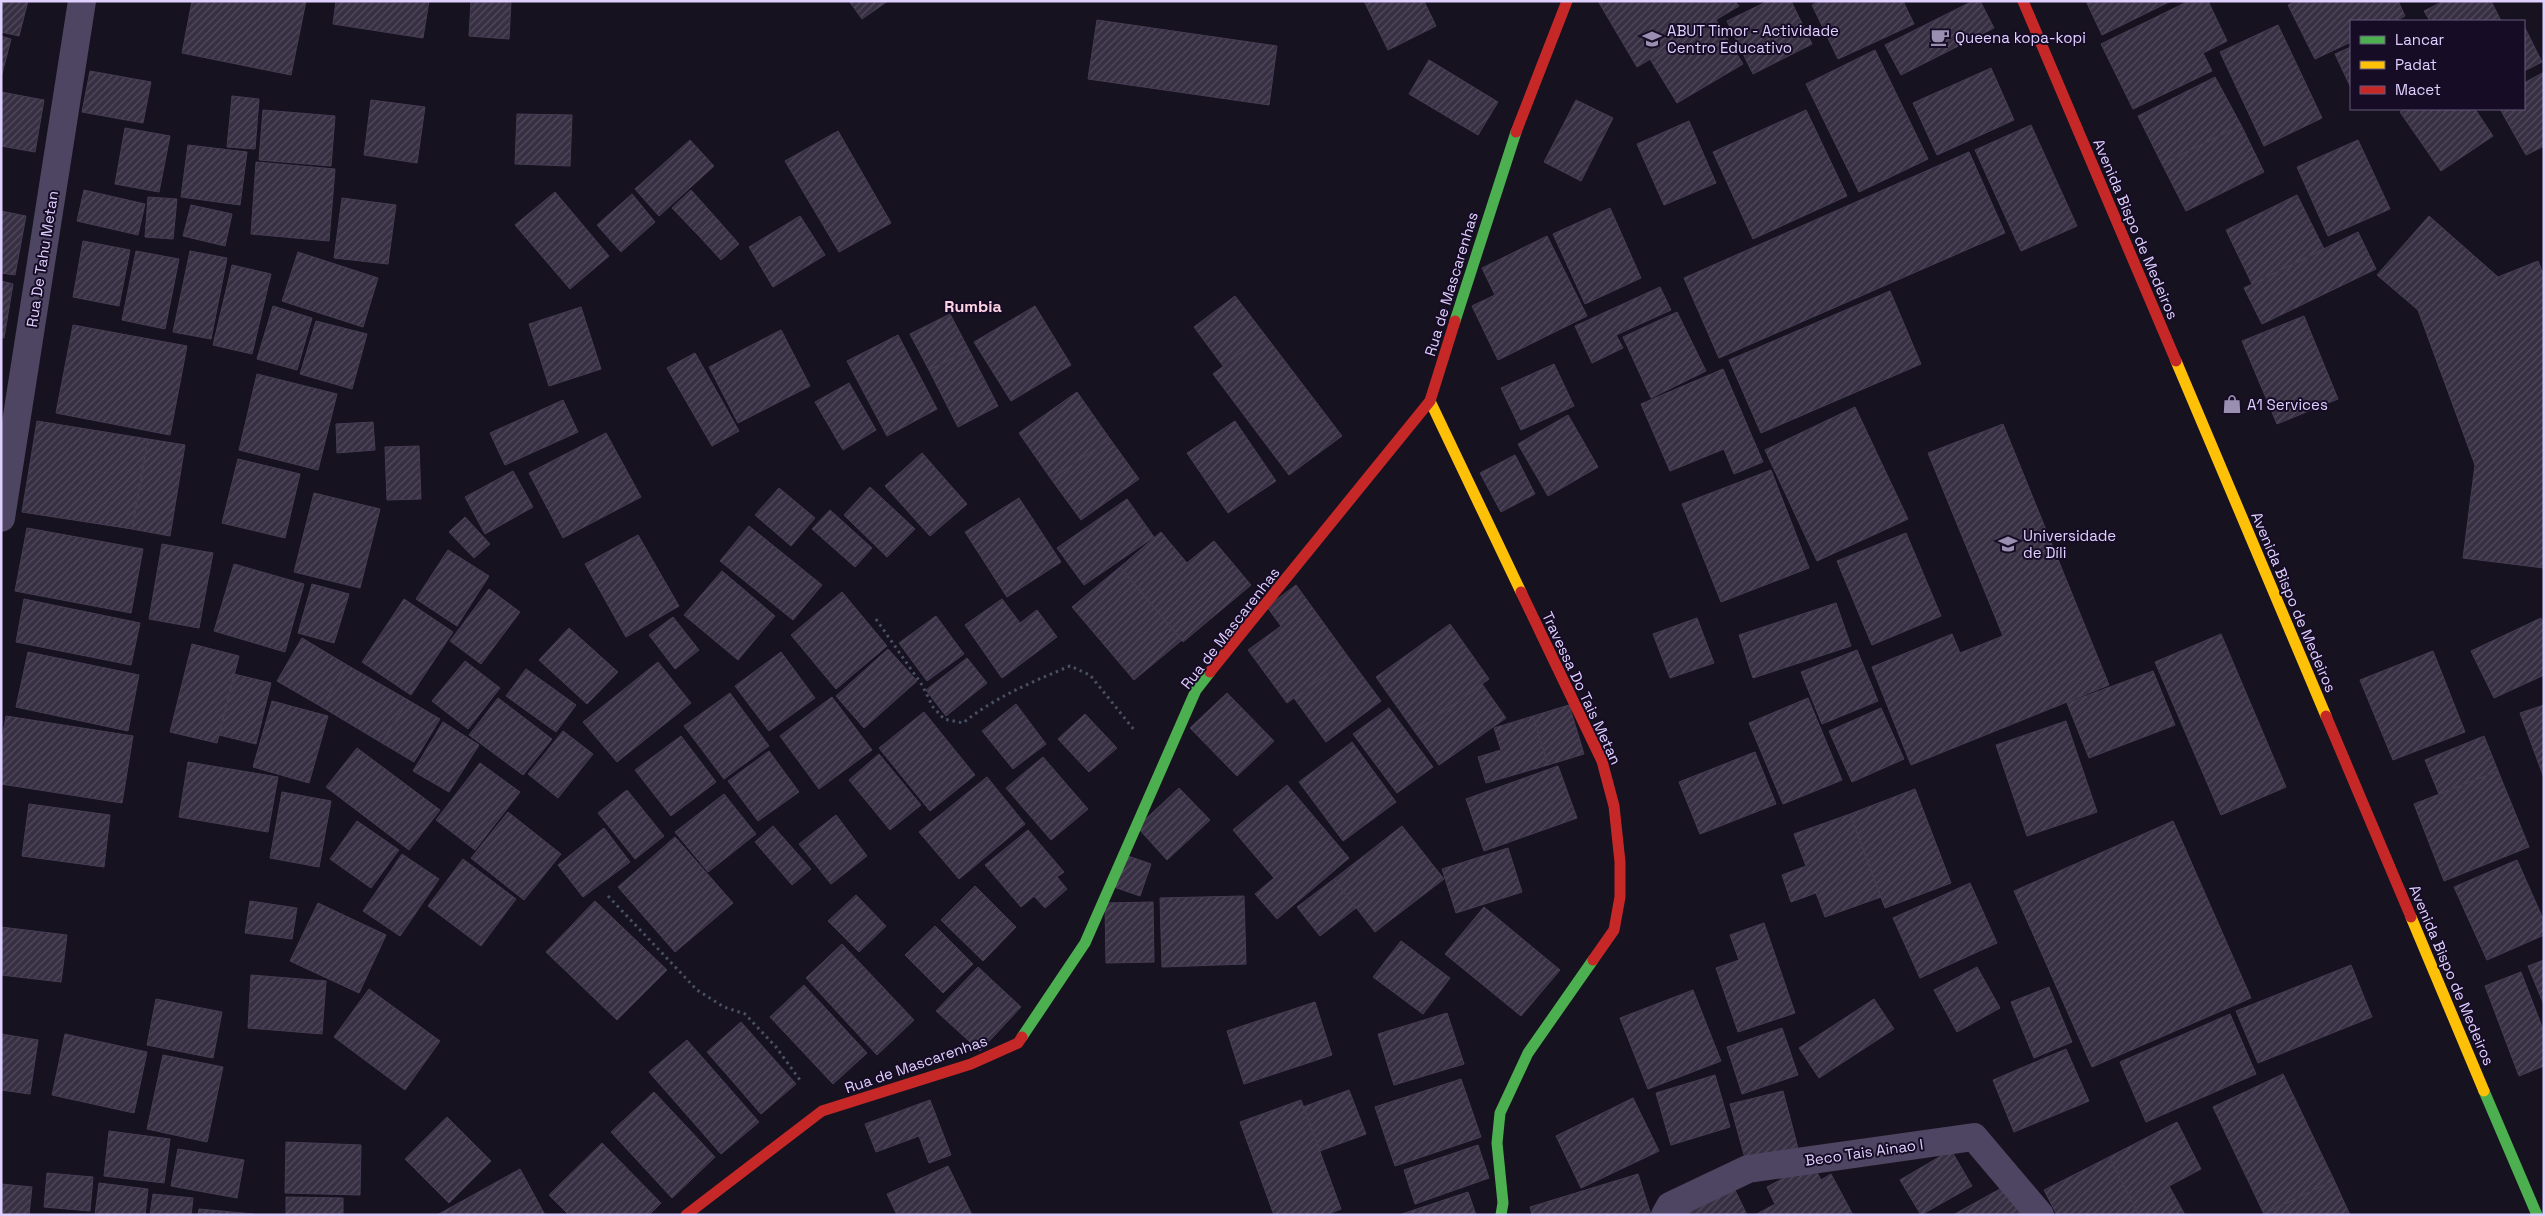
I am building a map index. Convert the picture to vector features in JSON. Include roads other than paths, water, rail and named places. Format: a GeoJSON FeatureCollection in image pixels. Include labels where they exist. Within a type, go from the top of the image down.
{"type":"FeatureCollection","features":[{"type":"Feature","properties":{"kind":"street","name":"Rua De Tahu Metan"},"geometry":{"type":"LineString","coordinates":[[1,518],[82,1]]}},
{"type":"Feature","properties":{"kind":"street","name":"Rua de Mascarenhas"},"geometry":{"type":"LineString","coordinates":[[686,1215],[822,1111],[971,1064],[1018,1043],[1085,943],[1196,690],[1323,536],[1430,401],[1506,157],[1567,1]]}},
{"type":"Feature","properties":{"kind":"street","name":"Avenida Bispo de Medeiros"},"geometry":{"type":"LineString","coordinates":[[2023,1],[2537,1215]]}},
{"type":"Feature","properties":{"kind":"street","name":"Travessa Do Tais Metan"},"geometry":{"type":"LineString","coordinates":[[1430,401],[1602,761],[1614,806],[1620,862],[1620,897],[1614,930],[1528,1053],[1500,1113],[1497,1143],[1503,1203],[1501,1215]]}},
{"type":"Feature","properties":{"kind":"street","name":"Beco Tais Ainao I"},"geometry":{"type":"LineString","coordinates":[[1666,1215],[1670,1206],[1748,1168],[1974,1137],[2040,1215]]}},
{"type":"Feature","properties":{"kind":"place","name":"Queena kopa-kopi"},"geometry":{"type":"Point","coordinates":[1940,37]}},
{"type":"Feature","properties":{"kind":"place","name":"ABUT Timor - Actividade Centro Educativo"},"geometry":{"type":"Point","coordinates":[1652,39]}},
{"type":"Feature","properties":{"kind":"place","name":"A1 Services"},"geometry":{"type":"Point","coordinates":[2232,404]}},
{"type":"Feature","properties":{"kind":"place","name":"Universidade de Díli"},"geometry":{"type":"Point","coordinates":[2008,544]}},
{"type":"Feature","properties":{"kind":"district","name":"Rumbia"},"geometry":{"type":"Point","coordinates":[973,306]}}]}
